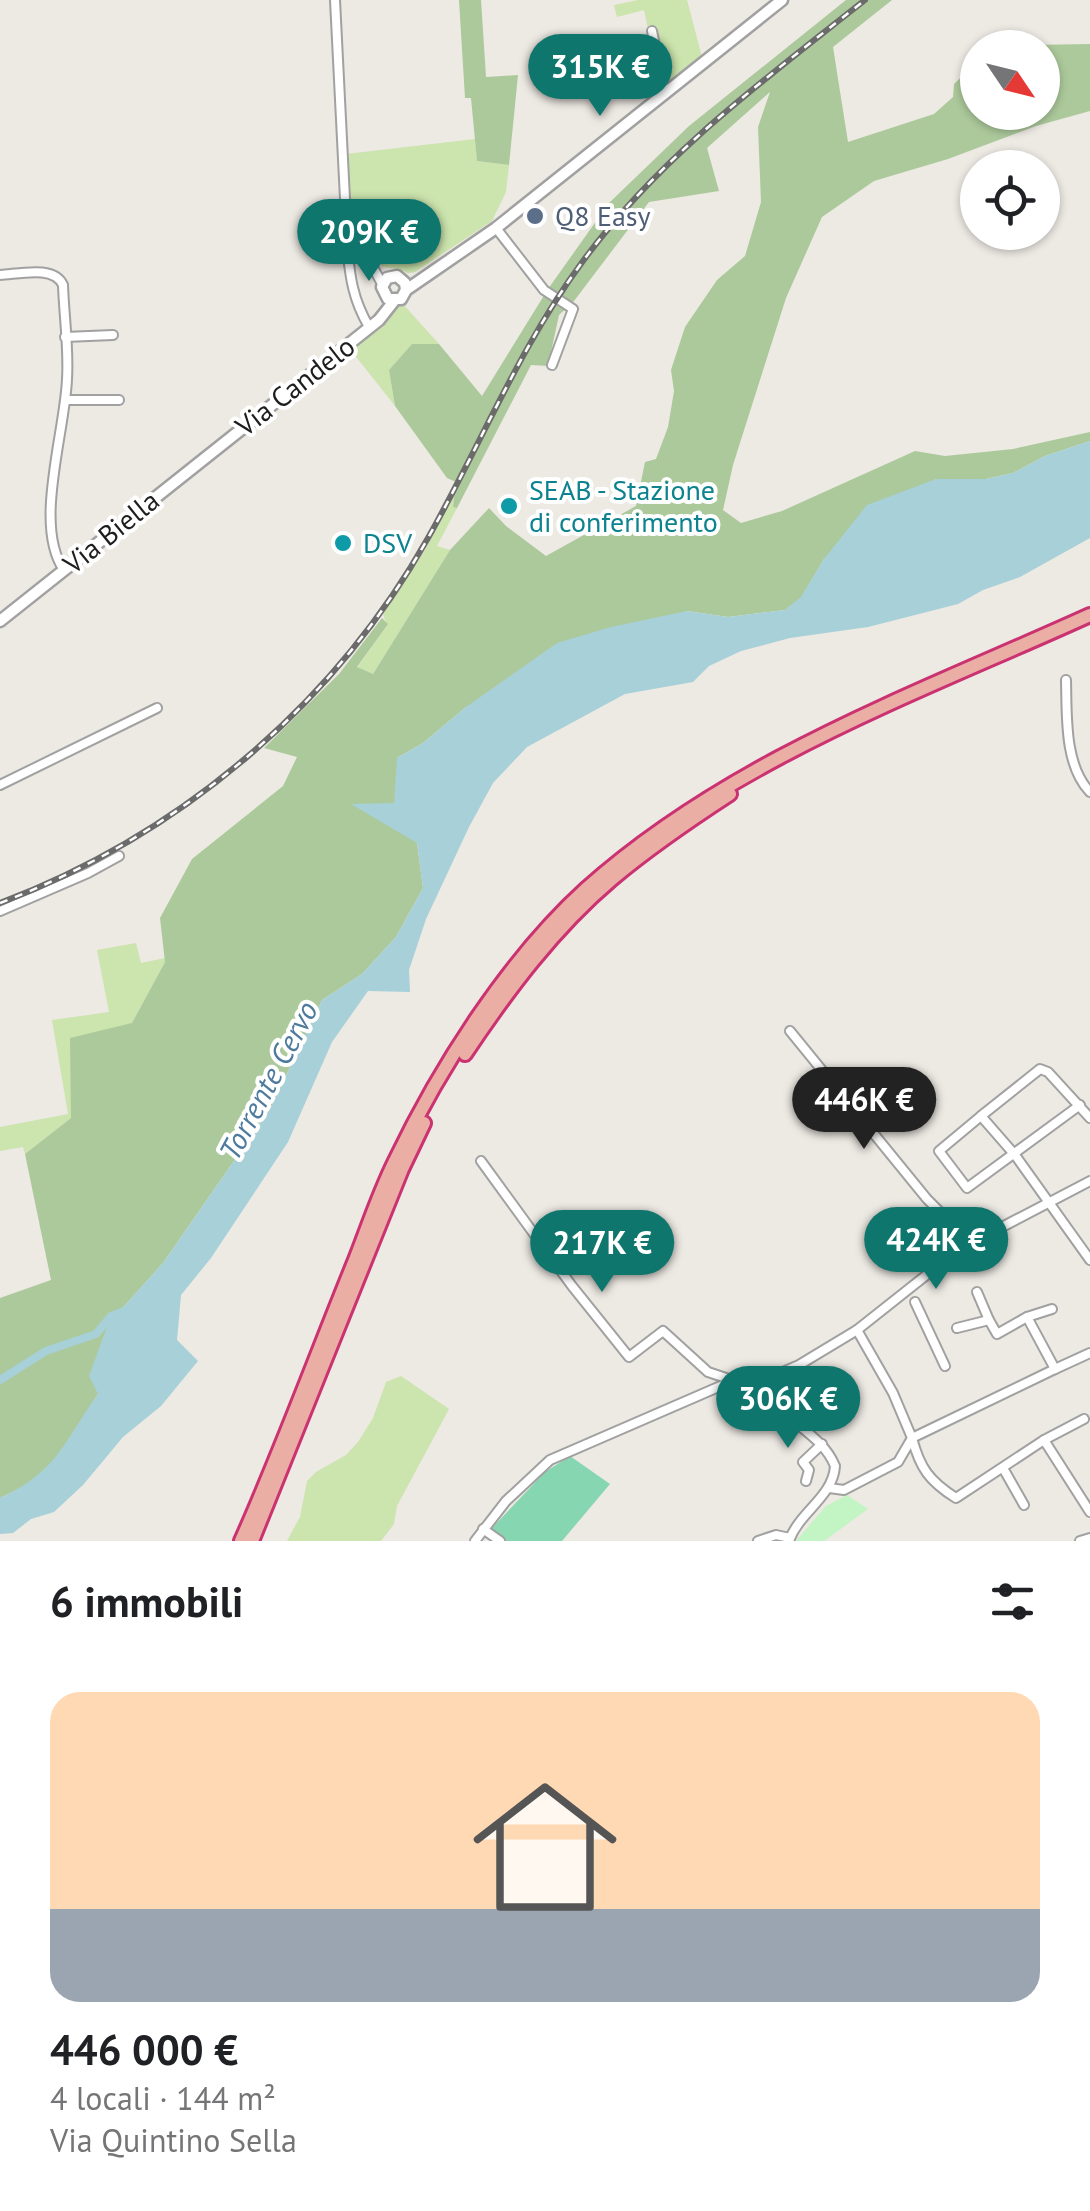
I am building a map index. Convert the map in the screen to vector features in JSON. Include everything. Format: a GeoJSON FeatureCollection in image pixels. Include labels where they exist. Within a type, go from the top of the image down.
{"type":"FeatureCollection","features":[{"type":"Feature","properties":{"kind":"highway"},"geometry":{"type":"LineString","coordinates":[[241,1541],[394,1163],[464,1040],[494,996],[558,918],[584,891],[668,824],[768,762],[1090,616]]}},
{"type":"Feature","properties":{"kind":"highway"},"geometry":{"type":"LineString","coordinates":[[252,1541],[395,1187],[434,1103],[503,1000],[568,922],[634,862],[773,766],[1090,624]]}},
{"type":"Feature","properties":{"kind":"street"},"geometry":{"type":"LineString","coordinates":[[335,0],[351,288],[368,328]]}},
{"type":"Feature","properties":{"kind":"street"},"geometry":{"type":"LineString","coordinates":[[382,289],[438,268],[496,228],[782,0]]}},
{"type":"Feature","properties":{"kind":"street"},"geometry":{"type":"LineString","coordinates":[[652,31],[665,93]]}},
{"type":"Feature","properties":{"kind":"street"},"geometry":{"type":"LineString","coordinates":[[496,228],[544,290],[573,309],[552,365]]}},
{"type":"Feature","properties":{"kind":"street"},"geometry":{"type":"LineString","coordinates":[[348,233],[373,264],[401,282]]}},
{"type":"Feature","properties":{"kind":"street"},"geometry":{"type":"LineString","coordinates":[[373,264],[382,289],[394,301]]}},
{"type":"Feature","properties":{"kind":"street"},"geometry":{"type":"LineString","coordinates":[[0,275],[51,273],[59,277],[63,286],[66,400],[49,529],[56,557],[64,570]]}},
{"type":"Feature","properties":{"kind":"street","name":"Via Candelo"},"geometry":{"type":"LineString","coordinates":[[222,444],[368,328],[401,298],[401,282]]}},
{"type":"Feature","properties":{"kind":"street","name":"Via Candelo"},"geometry":{"type":"LineString","coordinates":[[368,328],[381,309],[382,289]]}},
{"type":"Feature","properties":{"kind":"street"},"geometry":{"type":"LineString","coordinates":[[66,336],[112,334]]}},
{"type":"Feature","properties":{"kind":"street"},"geometry":{"type":"LineString","coordinates":[[66,400],[119,400]]}},
{"type":"Feature","properties":{"kind":"street","name":"Via Biella"},"geometry":{"type":"LineString","coordinates":[[0,621],[222,444]]}},
{"type":"Feature","properties":{"kind":"street"},"geometry":{"type":"LineString","coordinates":[[1066,680],[1068,740],[1082,784],[1090,792]]}},
{"type":"Feature","properties":{"kind":"street"},"geometry":{"type":"LineString","coordinates":[[0,785],[156,708]]}},
{"type":"Feature","properties":{"kind":"street"},"geometry":{"type":"LineString","coordinates":[[0,911],[119,856]]}},
{"type":"Feature","properties":{"kind":"street"},"geometry":{"type":"LineString","coordinates":[[790,1031],[927,1199],[971,1243]]}},
{"type":"Feature","properties":{"kind":"street"},"geometry":{"type":"LineString","coordinates":[[1080,1105],[967,1188],[938,1151],[1040,1069],[1048,1072],[1080,1105],[1090,1118]]}},
{"type":"Feature","properties":{"kind":"street"},"geometry":{"type":"LineString","coordinates":[[981,1116],[1015,1155],[1090,1260]]}},
{"type":"Feature","properties":{"kind":"street"},"geometry":{"type":"LineString","coordinates":[[475,1541],[506,1502],[550,1460],[740,1380],[764,1374],[770,1386],[761,1393],[740,1380],[708,1372],[663,1331],[629,1357],[572,1286],[482,1160]]}},
{"type":"Feature","properties":{"kind":"street"},"geometry":{"type":"LineString","coordinates":[[769,1378],[857,1330],[958,1250],[1086,1183],[1090,1195]]}},
{"type":"Feature","properties":{"kind":"street"},"geometry":{"type":"LineString","coordinates":[[977,1292],[998,1334],[1052,1309]]}},
{"type":"Feature","properties":{"kind":"street"},"geometry":{"type":"LineString","coordinates":[[915,1302],[945,1366]]}},
{"type":"Feature","properties":{"kind":"street"},"geometry":{"type":"LineString","coordinates":[[1028,1317],[1055,1370]]}},
{"type":"Feature","properties":{"kind":"street"},"geometry":{"type":"LineString","coordinates":[[957,1328],[989,1320]]}},
{"type":"Feature","properties":{"kind":"street"},"geometry":{"type":"LineString","coordinates":[[857,1330],[893,1393],[924,1473],[956,1498],[1044,1440],[1084,1419]]}},
{"type":"Feature","properties":{"kind":"street"},"geometry":{"type":"LineString","coordinates":[[828,1488],[844,1490],[898,1462],[912,1438],[1090,1353]]}},
{"type":"Feature","properties":{"kind":"street"},"geometry":{"type":"LineString","coordinates":[[753,1388],[756,1376]]}},
{"type":"Feature","properties":{"kind":"street"},"geometry":{"type":"LineString","coordinates":[[758,1541],[776,1535],[790,1539],[798,1522],[828,1488],[835,1466],[822,1444],[773,1403],[767,1391]]}},
{"type":"Feature","properties":{"kind":"street"},"geometry":{"type":"LineString","coordinates":[[1044,1440],[1090,1512]]}},
{"type":"Feature","properties":{"kind":"street"},"geometry":{"type":"LineString","coordinates":[[806,1481],[808,1470],[803,1462],[822,1444]]}},
{"type":"Feature","properties":{"kind":"street"},"geometry":{"type":"LineString","coordinates":[[1002,1468],[1024,1505]]}},
{"type":"Feature","properties":{"kind":"street"},"geometry":{"type":"LineString","coordinates":[[483,1529],[500,1541]]}},
{"type":"Feature","properties":{"kind":"street"},"geometry":{"type":"LineString","coordinates":[[1080,1541],[1090,1538]]}},
{"type":"Feature","properties":{"kind":"green space"},"geometry":{"type":"Polygon","coordinates":[[[459,0],[481,0],[486,77],[518,75],[509,165],[477,161],[471,98],[465,98],[459,0]]]}},
{"type":"Feature","properties":{"kind":"green space"},"geometry":{"type":"Polygon","coordinates":[[[638,0],[687,0],[702,57],[672,80],[660,84],[644,10],[617,17],[614,5],[638,0]]]}},
{"type":"Feature","properties":{"kind":"green space"},"geometry":{"type":"Polygon","coordinates":[[[846,0],[892,0],[833,47],[848,142],[934,114],[953,97],[954,84],[960,78],[960,130],[1025,130],[874,181],[822,217],[786,298],[733,465],[723,510],[741,523],[782,511],[915,451],[945,456],[1013,449],[1090,432],[1090,441],[1045,456],[1013,473],[986,479],[936,479],[824,559],[801,598],[785,610],[728,617],[687,611],[466,707],[423,743],[397,758],[423,888],[396,937],[362,974],[322,1000],[270,1109],[163,1263],[108,1324],[98,1394],[52,1465],[0,1498],[0,1298],[51,1280],[25,1154],[71,1118],[70,1038],[132,1023],[165,962],[160,918],[192,859],[283,786],[297,757],[264,748],[339,674],[382,618],[388,624],[357,667],[373,674],[450,550],[489,508],[546,556],[636,506],[645,462],[656,459],[668,427],[674,391],[671,370],[685,327],[717,280],[745,256],[761,202],[758,127],[770,92],[707,148],[719,191],[649,202],[574,301],[559,315],[548,366],[531,365],[457,508],[453,507],[456,482],[447,478],[395,406],[389,370],[412,344],[439,344],[482,396],[548,289],[609,203],[689,126],[846,0]]]}},
{"type":"Feature","properties":{"kind":"green space"},"geometry":{"type":"Polygon","coordinates":[[[1060,44],[1090,44],[1090,111],[1060,119],[1060,44]]]}},
{"type":"Feature","properties":{"kind":"green space"},"geometry":{"type":"Polygon","coordinates":[[[475,139],[477,161],[509,165],[506,192],[492,221],[415,272],[379,264],[369,255],[356,228],[346,154],[475,139]]]}},
{"type":"Feature","properties":{"kind":"green space"},"geometry":{"type":"Polygon","coordinates":[[[402,303],[439,344],[412,344],[389,370],[395,406],[350,349],[402,303]]]}},
{"type":"Feature","properties":{"kind":"green space"},"geometry":{"type":"Polygon","coordinates":[[[455,493],[453,506],[457,508],[437,546],[450,550],[373,674],[357,668],[387,625],[383,614],[425,550],[455,493]]]}},
{"type":"Feature","properties":{"kind":"green space"},"geometry":{"type":"Polygon","coordinates":[[[136,943],[141,963],[165,958],[165,962],[132,1023],[71,1118],[25,1154],[23,1147],[0,1151],[0,1127],[68,1114],[52,1020],[109,1012],[97,950],[136,943]]]}},
{"type":"Feature","properties":{"kind":"green space"},"geometry":{"type":"Polygon","coordinates":[[[401,1376],[449,1409],[397,1506],[394,1524],[381,1541],[287,1541],[300,1517],[307,1481],[346,1455],[358,1442],[373,1418],[386,1382],[401,1376]]]}},
{"type":"Feature","properties":{"kind":"green space"},"geometry":{"type":"Polygon","coordinates":[[[570,1456],[610,1484],[562,1541],[505,1541],[490,1530],[545,1472],[570,1456]]]}},
{"type":"Feature","properties":{"kind":"green space"},"geometry":{"type":"Polygon","coordinates":[[[847,1495],[868,1509],[824,1541],[796,1541],[826,1506],[847,1495]]]}},
{"type":"Feature","properties":{"kind":"water"},"geometry":{"type":"Polygon","coordinates":[[[1090,441],[1090,538],[1020,577],[958,604],[868,627],[790,638],[741,651],[709,666],[693,682],[625,694],[527,747],[493,783],[469,827],[426,919],[409,970],[410,992],[368,991],[332,1042],[288,1142],[211,1258],[181,1295],[177,1340],[198,1361],[161,1406],[123,1437],[83,1485],[54,1512],[31,1519],[13,1533],[0,1534],[0,1498],[35,1478],[47,1466],[98,1394],[89,1376],[108,1324],[163,1263],[270,1109],[322,1000],[362,974],[396,937],[423,888],[417,843],[351,804],[394,803],[397,758],[557,643],[687,611],[728,617],[785,610],[801,597],[824,559],[867,505],[936,479],[986,479],[1013,473],[1045,456],[1090,441]]]}},
{"type":"Feature","properties":{"kind":"waterway"},"geometry":{"type":"LineString","coordinates":[[0,1380],[46,1351],[96,1334],[111,1316],[129,1309]]}},
{"type":"Feature","properties":{"kind":"railway"},"geometry":{"type":"LineString","coordinates":[[0,903],[66,875],[130,841],[190,802],[299,709],[347,656],[390,599],[428,538],[540,327],[613,223],[715,121],[865,0]]}},
{"type":"Feature","properties":{"kind":"place","name":"Q8 Easy"},"geometry":{"type":"Point","coordinates":[535,216]}},
{"type":"Feature","properties":{"kind":"place","name":"SEAB - Stazione di conferimento"},"geometry":{"type":"Point","coordinates":[509,506]}},
{"type":"Feature","properties":{"kind":"place","name":"DSV"},"geometry":{"type":"Point","coordinates":[343,543]}},
{"type":"Feature","properties":{"kind":"water label","name":"Torrente Cervo"},"geometry":{"type":"Point","coordinates":[269,1081]}}]}
